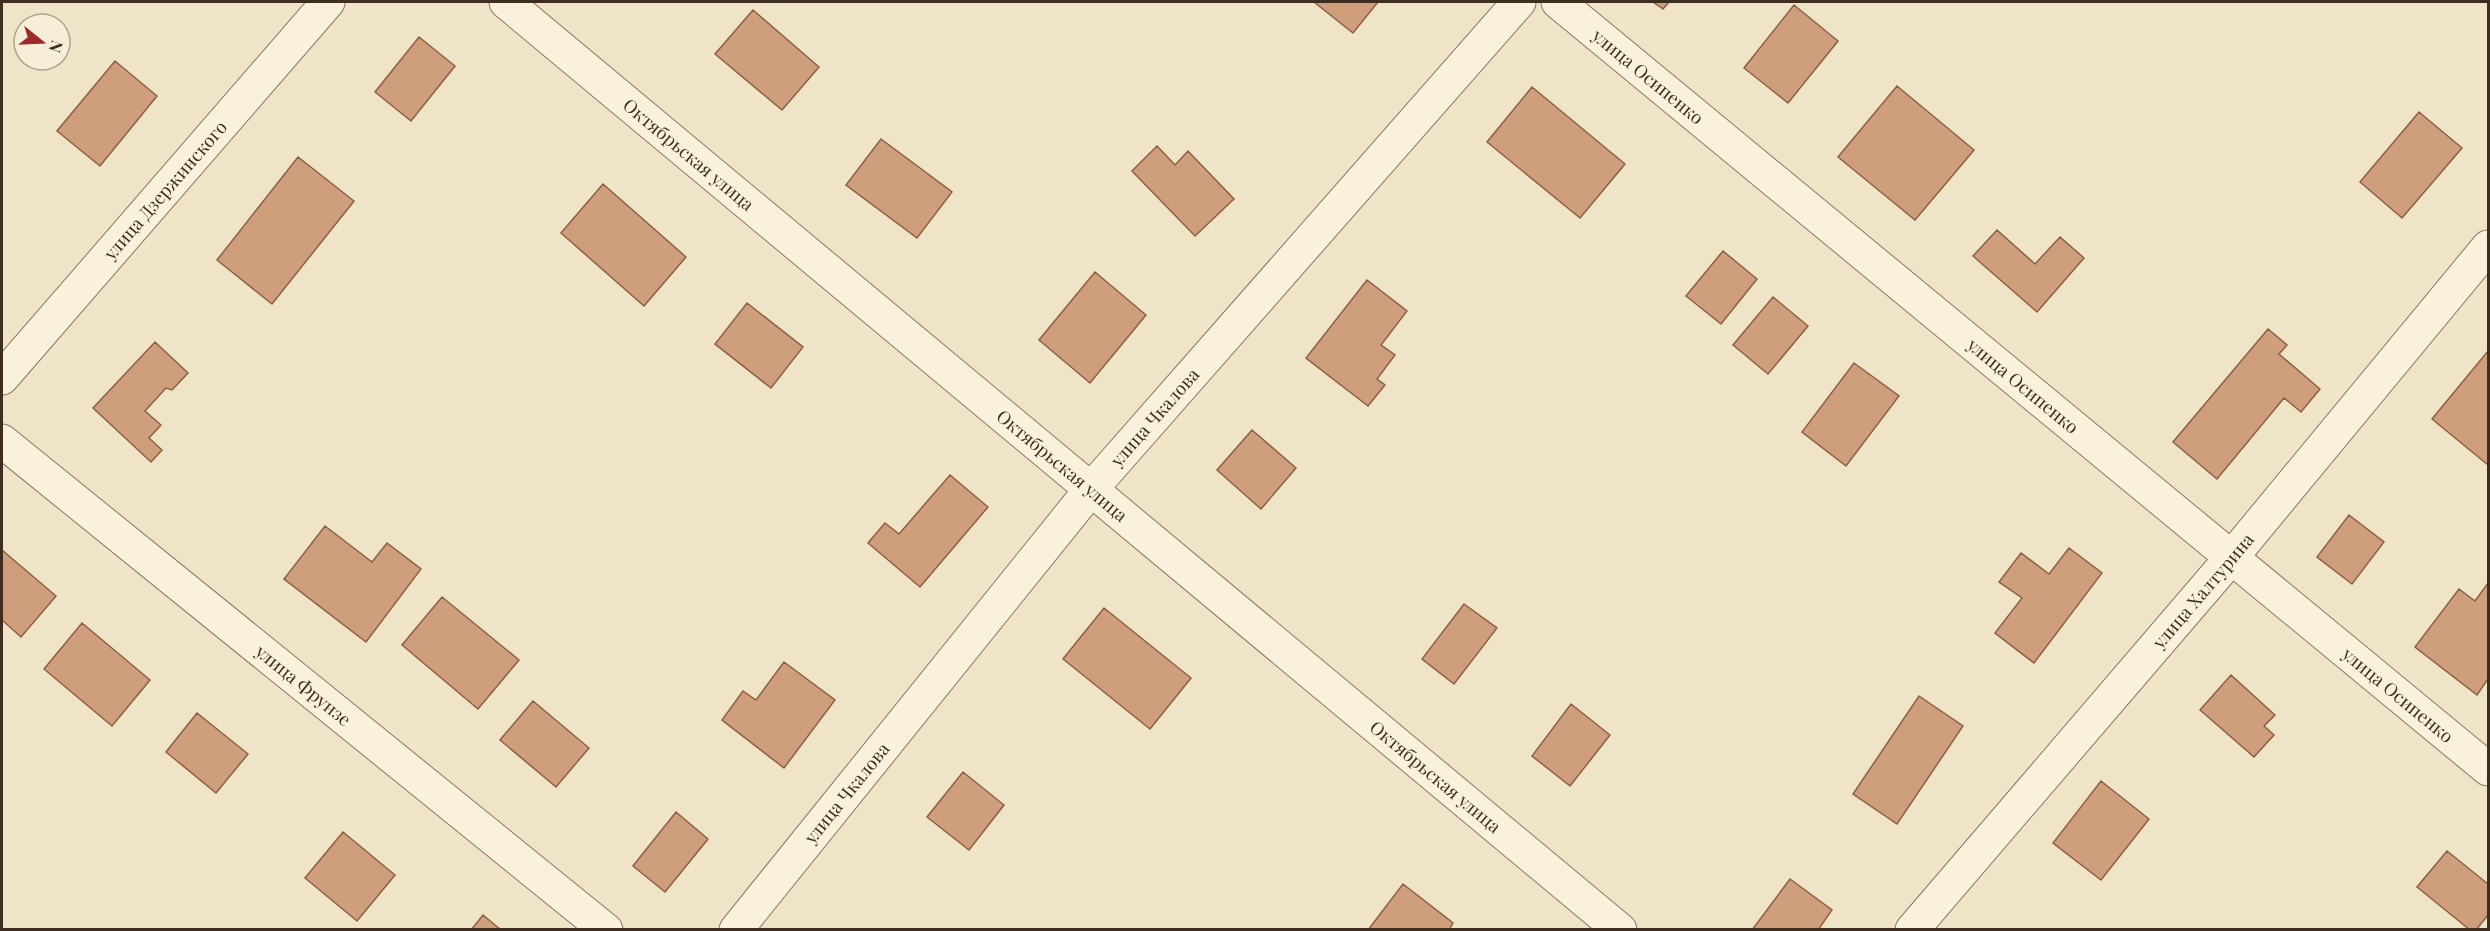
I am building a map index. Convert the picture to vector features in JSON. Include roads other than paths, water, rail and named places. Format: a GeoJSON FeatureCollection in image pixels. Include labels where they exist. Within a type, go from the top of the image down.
{"type":"FeatureCollection","features":[{"type":"Feature","properties":{"kind":"street","name":"улица Дзержинского"},"geometry":{"type":"LineString","coordinates":[[2,378],[328,2]]}},
{"type":"Feature","properties":{"kind":"street","name":"Октябрьская улица"},"geometry":{"type":"LineString","coordinates":[[506,2],[1620,930]]}},
{"type":"Feature","properties":{"kind":"street","name":"улица Чкалова"},"geometry":{"type":"LineString","coordinates":[[736,930],[1092,488],[1519,2]]}},
{"type":"Feature","properties":{"kind":"street","name":"улица Осипенко"},"geometry":{"type":"LineString","coordinates":[[1558,2],[2488,769]]}},
{"type":"Feature","properties":{"kind":"street","name":"улица Халтурина"},"geometry":{"type":"LineString","coordinates":[[1912,930],[2231,558],[2488,247]]}},
{"type":"Feature","properties":{"kind":"street","name":"улица Фрунзе"},"geometry":{"type":"LineString","coordinates":[[2,441],[606,930]]}}]}
